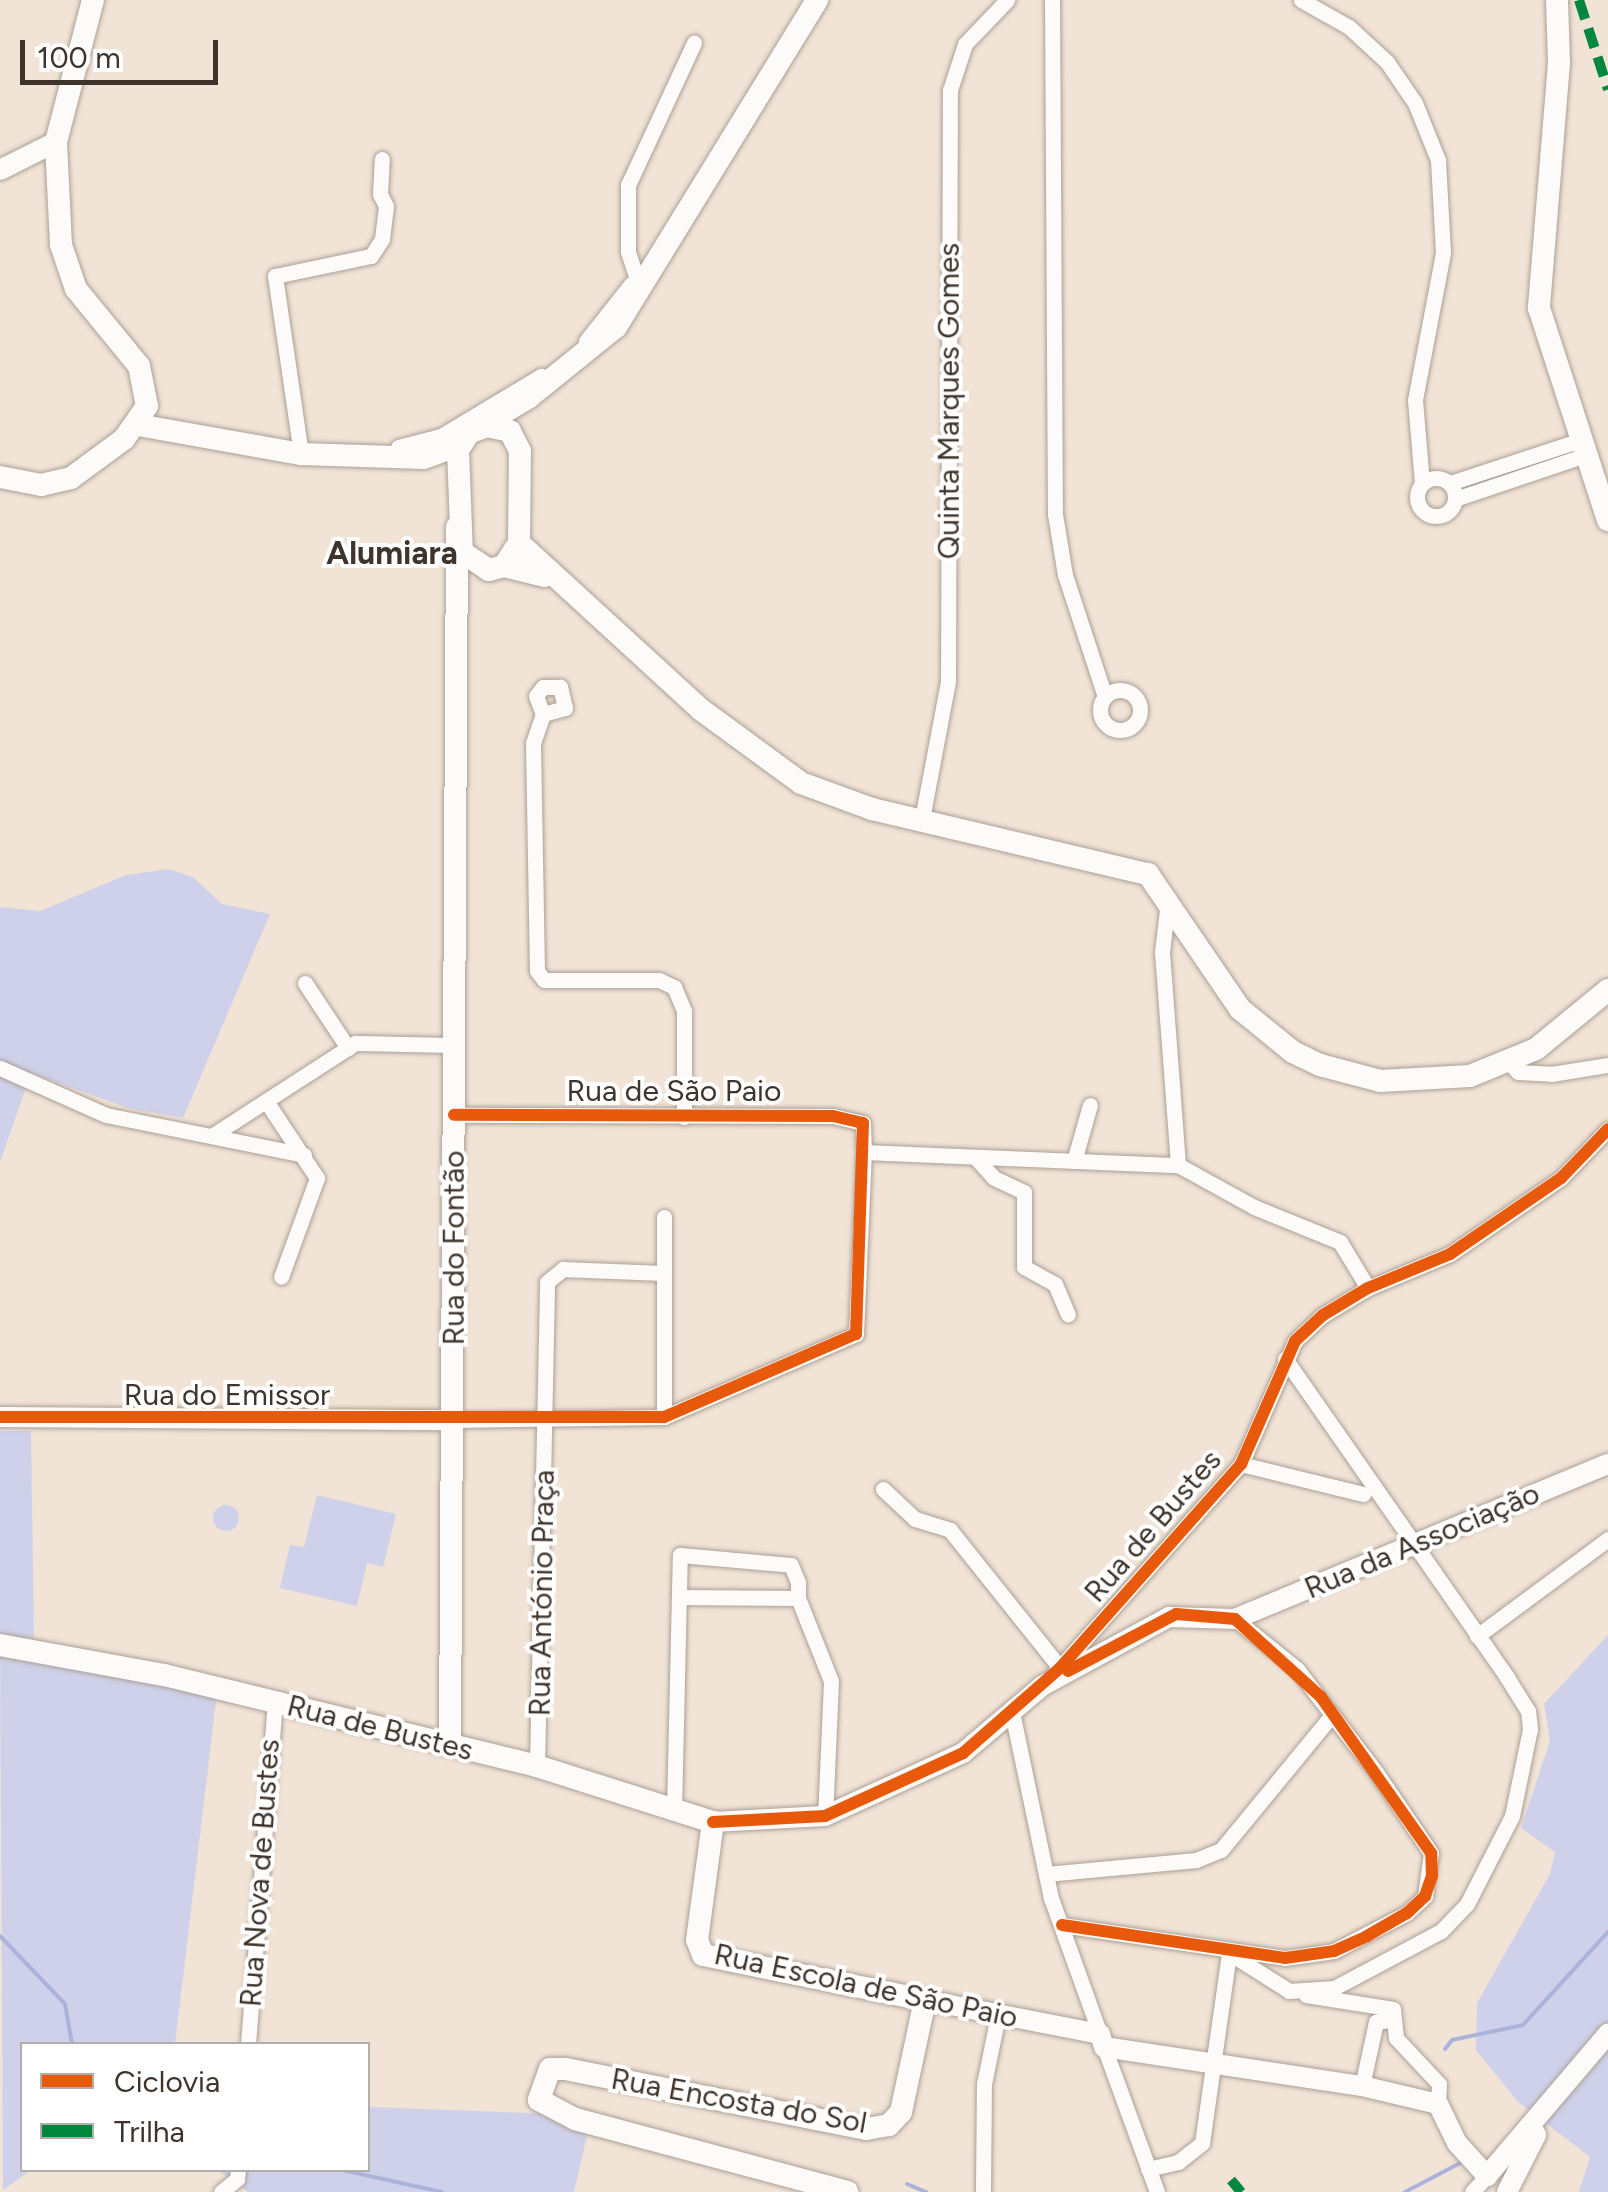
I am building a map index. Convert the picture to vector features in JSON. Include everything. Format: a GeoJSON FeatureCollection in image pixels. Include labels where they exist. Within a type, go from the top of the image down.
{"type":"FeatureCollection","features":[{"type":"Feature","properties":{"kind":"main road"},"geometry":{"type":"LineString","coordinates":[[0,477],[22,484],[60,482],[138,424],[147,406],[139,366],[97,320],[66,266],[56,142],[94,0]]}},
{"type":"Feature","properties":{"kind":"main road"},"geometry":{"type":"LineString","coordinates":[[464,439],[592,352],[817,0]]}},
{"type":"Feature","properties":{"kind":"main road"},"geometry":{"type":"LineString","coordinates":[[1557,0],[1558,77],[1539,308],[1608,520]]}},
{"type":"Feature","properties":{"kind":"main road"},"geometry":{"type":"LineString","coordinates":[[528,398],[520,451],[519,543],[553,580],[763,761],[844,800],[1137,868],[1153,878],[1231,999],[1292,1052],[1349,1075],[1412,1084],[1470,1076],[1536,1049],[1608,990]]}},
{"type":"Feature","properties":{"kind":"main road"},"geometry":{"type":"LineString","coordinates":[[138,424],[301,454],[424,458],[497,426],[514,435],[520,451]]}},
{"type":"Feature","properties":{"kind":"main road","name":"Rua do Fontão"},"geometry":{"type":"LineString","coordinates":[[450,1745],[457,488],[464,439]]}},
{"type":"Feature","properties":{"kind":"main road"},"geometry":{"type":"LineString","coordinates":[[424,458],[457,488]]}},
{"type":"Feature","properties":{"kind":"main road"},"geometry":{"type":"LineString","coordinates":[[457,527],[462,552],[497,568],[553,580]]}},
{"type":"Feature","properties":{"kind":"main road","name":"Rua do Fontão"},"geometry":{"type":"LineString","coordinates":[[458,630],[469,593],[519,543]]}},
{"type":"Feature","properties":{"kind":"main road","name":"Rua de Bustes"},"geometry":{"type":"LineString","coordinates":[[0,1645],[54,1651],[537,1766],[713,1822]]}},
{"type":"Feature","properties":{"kind":"main road","name":"Rua Escola de São Paio"},"geometry":{"type":"LineString","coordinates":[[713,1822],[697,1940],[702,1955],[925,2000]]}},
{"type":"Feature","properties":{"kind":"main road","name":"Rua Encosta do Sol"},"geometry":{"type":"LineString","coordinates":[[847,2192],[576,2119],[539,2100],[550,2069],[565,2068],[866,2130],[889,2125],[901,2112],[925,2000]]}},
{"type":"Feature","properties":{"kind":"street","name":"Quinta Marques Gomes"},"geometry":{"type":"LineString","coordinates":[[922,819],[948,681],[950,90],[965,44],[1007,0]]}},
{"type":"Feature","properties":{"kind":"street"},"geometry":{"type":"LineString","coordinates":[[1052,0],[1056,20]]}},
{"type":"Feature","properties":{"kind":"street"},"geometry":{"type":"LineString","coordinates":[[1060,0],[1056,20],[1055,514],[1069,589],[1112,693]]}},
{"type":"Feature","properties":{"kind":"street"},"geometry":{"type":"LineString","coordinates":[[1301,0],[1349,27],[1388,62],[1415,103],[1438,160],[1443,254],[1415,390],[1424,461],[1417,502],[1430,515],[1447,513],[1448,487],[1424,461]]}},
{"type":"Feature","properties":{"kind":"street"},"geometry":{"type":"LineString","coordinates":[[398,446],[440,436],[537,378],[581,347],[639,284],[628,252],[628,185],[694,43]]}},
{"type":"Feature","properties":{"kind":"street"},"geometry":{"type":"LineString","coordinates":[[0,170],[56,142]]}},
{"type":"Feature","properties":{"kind":"street"},"geometry":{"type":"LineString","coordinates":[[301,454],[275,276],[371,256],[382,239],[386,206],[380,194],[382,159]]}},
{"type":"Feature","properties":{"kind":"street"},"geometry":{"type":"LineString","coordinates":[[1422,484],[1448,487],[1584,447]]}},
{"type":"Feature","properties":{"kind":"street"},"geometry":{"type":"LineString","coordinates":[[543,714],[533,743],[537,971],[544,980],[660,980],[674,987],[684,1011],[684,1117]]}},
{"type":"Feature","properties":{"kind":"street"},"geometry":{"type":"LineString","coordinates":[[1168,900],[1162,952],[1178,1165]]}},
{"type":"Feature","properties":{"kind":"street"},"geometry":{"type":"LineString","coordinates":[[305,983],[348,1048]]}},
{"type":"Feature","properties":{"kind":"street"},"geometry":{"type":"LineString","coordinates":[[213,1135],[268,1104],[348,1048],[454,1045]]}},
{"type":"Feature","properties":{"kind":"street"},"geometry":{"type":"LineString","coordinates":[[1508,1062],[1518,1072],[1551,1074],[1608,1065]]}},
{"type":"Feature","properties":{"kind":"street"},"geometry":{"type":"LineString","coordinates":[[0,1068],[106,1114],[304,1155]]}},
{"type":"Feature","properties":{"kind":"street"},"geometry":{"type":"LineString","coordinates":[[268,1104],[316,1178],[281,1277]]}},
{"type":"Feature","properties":{"kind":"street"},"geometry":{"type":"LineString","coordinates":[[1074,1161],[1090,1105]]}},
{"type":"Feature","properties":{"kind":"street","name":"Rua de São Paio"},"geometry":{"type":"LineString","coordinates":[[454,1115],[833,1116],[863,1123],[864,1152]]}},
{"type":"Feature","properties":{"kind":"street","name":"Rua de Bustes"},"geometry":{"type":"LineString","coordinates":[[713,1822],[825,1816],[962,1753],[1060,1668],[1241,1464],[1285,1360],[1323,1314],[1368,1288],[1450,1254],[1560,1178],[1608,1129]]}},
{"type":"Feature","properties":{"kind":"street"},"geometry":{"type":"LineString","coordinates":[[453,1420],[664,1416],[856,1334],[864,1152],[1178,1165],[1254,1208],[1340,1242],[1368,1288]]}},
{"type":"Feature","properties":{"kind":"street"},"geometry":{"type":"LineString","coordinates":[[974,1157],[994,1178],[1024,1192],[1024,1267],[1055,1284],[1068,1314]]}},
{"type":"Feature","properties":{"kind":"street"},"geometry":{"type":"LineString","coordinates":[[664,1217],[664,1416]]}},
{"type":"Feature","properties":{"kind":"street","name":"Rua António Praça"},"geometry":{"type":"LineString","coordinates":[[537,1766],[547,1282],[563,1269],[662,1274]]}},
{"type":"Feature","properties":{"kind":"street"},"geometry":{"type":"LineString","coordinates":[[1285,1360],[1528,1711],[1526,1766],[1512,1816],[1467,1904],[1441,1931],[1386,1966],[1334,1988],[1289,1991]]}},
{"type":"Feature","properties":{"kind":"street","name":"Rua do Emissor"},"geometry":{"type":"LineString","coordinates":[[0,1418],[453,1420]]}},
{"type":"Feature","properties":{"kind":"street"},"geometry":{"type":"LineString","coordinates":[[1241,1464],[1363,1494]]}},
{"type":"Feature","properties":{"kind":"street","name":"Rua da Associação"},"geometry":{"type":"LineString","coordinates":[[1235,1619],[1608,1464]]}},
{"type":"Feature","properties":{"kind":"street"},"geometry":{"type":"LineString","coordinates":[[884,1488],[915,1519],[950,1530],[1060,1668]]}},
{"type":"Feature","properties":{"kind":"street"},"geometry":{"type":"LineString","coordinates":[[1477,1636],[1608,1539]]}},
{"type":"Feature","properties":{"kind":"street"},"geometry":{"type":"LineString","coordinates":[[674,1812],[680,1555],[791,1565],[798,1598],[832,1682],[825,1816]]}},
{"type":"Feature","properties":{"kind":"street"},"geometry":{"type":"LineString","coordinates":[[679,1597],[798,1598]]}},
{"type":"Feature","properties":{"kind":"street"},"geometry":{"type":"LineString","coordinates":[[1042,1686],[1176,1614],[1235,1619],[1298,1669],[1431,1854],[1425,1896],[1407,1913],[1334,1951],[1285,1958],[1229,1954],[1062,1925]]}},
{"type":"Feature","properties":{"kind":"street","name":"Rua Nova de Bustes"},"geometry":{"type":"LineString","coordinates":[[248,2042],[275,1702]]}},
{"type":"Feature","properties":{"kind":"street"},"geometry":{"type":"LineString","coordinates":[[1012,1712],[1046,1874],[1157,2192]]}},
{"type":"Feature","properties":{"kind":"street"},"geometry":{"type":"LineString","coordinates":[[1046,1874],[1196,1860],[1221,1850],[1332,1715]]}},
{"type":"Feature","properties":{"kind":"street"},"geometry":{"type":"LineString","coordinates":[[1229,1954],[1289,1991],[1393,2009],[1396,2038],[1440,2084],[1438,2104],[1457,2143],[1487,2176]]}},
{"type":"Feature","properties":{"kind":"street"},"geometry":{"type":"LineString","coordinates":[[1148,2169],[1178,2162],[1202,2142],[1218,2066],[1229,1954]]}},
{"type":"Feature","properties":{"kind":"street","name":"Rua Escola de São Paio"},"geometry":{"type":"LineString","coordinates":[[925,2000],[1218,2066],[1362,2086],[1438,2104]]}},
{"type":"Feature","properties":{"kind":"street"},"geometry":{"type":"LineString","coordinates":[[983,2192],[984,2084],[998,2015]]}},
{"type":"Feature","properties":{"kind":"street"},"geometry":{"type":"LineString","coordinates":[[1362,2086],[1376,2022],[1392,2020]]}},
{"type":"Feature","properties":{"kind":"street"},"geometry":{"type":"LineString","coordinates":[[1472,2192],[1608,2034]]}},
{"type":"Feature","properties":{"kind":"street"},"geometry":{"type":"LineString","coordinates":[[1508,2192],[1536,2135],[1531,2126]]}},
{"type":"Feature","properties":{"kind":"street"},"geometry":{"type":"LineString","coordinates":[[221,2192],[237,2174]]}},
{"type":"Feature","properties":{"kind":"shaded area"},"geometry":{"type":"Polygon","coordinates":[[[168,869],[193,877],[222,904],[270,914],[183,1118],[128,1108],[31,1073],[0,1162],[0,907],[40,911],[126,875],[168,869]]]}},
{"type":"Feature","properties":{"kind":"shaded area"},"geometry":{"type":"Polygon","coordinates":[[[0,1431],[31,1431],[34,1638],[0,1637],[0,1431]]]}},
{"type":"Feature","properties":{"kind":"shaded area"},"geometry":{"type":"Polygon","coordinates":[[[317,1495],[396,1514],[383,1567],[367,1563],[357,1606],[280,1588],[290,1545],[304,1547],[317,1495]]]}},
{"type":"Feature","properties":{"kind":"shaded area"},"geometry":{"type":"Polygon","coordinates":[[[226,1505],[235,1509],[239,1518],[235,1527],[226,1531],[217,1527],[213,1518],[217,1509],[226,1505]]]}},
{"type":"Feature","properties":{"kind":"shaded area"},"geometry":{"type":"Polygon","coordinates":[[[1608,1635],[1608,2192],[1579,2192],[1590,2157],[1518,2102],[1476,2050],[1477,2003],[1550,1874],[1555,1852],[1521,1828],[1550,1741],[1544,1704],[1608,1635]]]}},
{"type":"Feature","properties":{"kind":"shaded area"},"geometry":{"type":"Polygon","coordinates":[[[0,1648],[217,1693],[175,2042],[20,2042],[20,2172],[28,2172],[3,2190],[0,1648]]]}},
{"type":"Feature","properties":{"kind":"shaded area"},"geometry":{"type":"Polygon","coordinates":[[[370,2107],[554,2114],[587,2136],[574,2192],[248,2192],[221,2172],[370,2172],[370,2107]]]}},
{"type":"Feature","properties":{"kind":"waterway"},"geometry":{"type":"LineString","coordinates":[[1445,2049],[1452,2040],[1523,2025],[1608,1932]]}},
{"type":"Feature","properties":{"kind":"waterway"},"geometry":{"type":"LineString","coordinates":[[0,1936],[65,2004],[72,2042]]}},
{"type":"Feature","properties":{"kind":"waterway"},"geometry":{"type":"LineString","coordinates":[[1405,2192],[1462,2162]]}},
{"type":"Feature","properties":{"kind":"waterway"},"geometry":{"type":"LineString","coordinates":[[351,2172],[442,2192]]}},
{"type":"Feature","properties":{"kind":"waterway"},"geometry":{"type":"LineString","coordinates":[[907,2184],[926,2192]]}},
{"type":"Feature","properties":{"kind":"marked path"},"geometry":{"type":"LineString","coordinates":[[1579,0],[1608,89]]}},
{"type":"Feature","properties":{"kind":"marked path"},"geometry":{"type":"LineString","coordinates":[[1231,2180],[1241,2192]]}},
{"type":"Feature","properties":{"kind":"cycle path"},"geometry":{"type":"LineString","coordinates":[[0,1417],[664,1417],[856,1334],[863,1123],[833,1116],[454,1115]]}},
{"type":"Feature","properties":{"kind":"cycle path"},"geometry":{"type":"LineString","coordinates":[[713,1822],[825,1816],[963,1753],[1060,1668],[1241,1464],[1295,1341],[1323,1315],[1368,1288],[1450,1254],[1561,1178],[1608,1129]]}},
{"type":"Feature","properties":{"kind":"cycle path"},"geometry":{"type":"LineString","coordinates":[[1062,1925],[1285,1958],[1334,1951],[1367,1936],[1407,1913],[1425,1896],[1432,1876],[1431,1853],[1321,1697],[1235,1619],[1176,1614],[1068,1671]]}},
{"type":"Feature","properties":{"kind":"district","name":"Alumiara"},"geometry":{"type":"Point","coordinates":[392,553]}}]}
